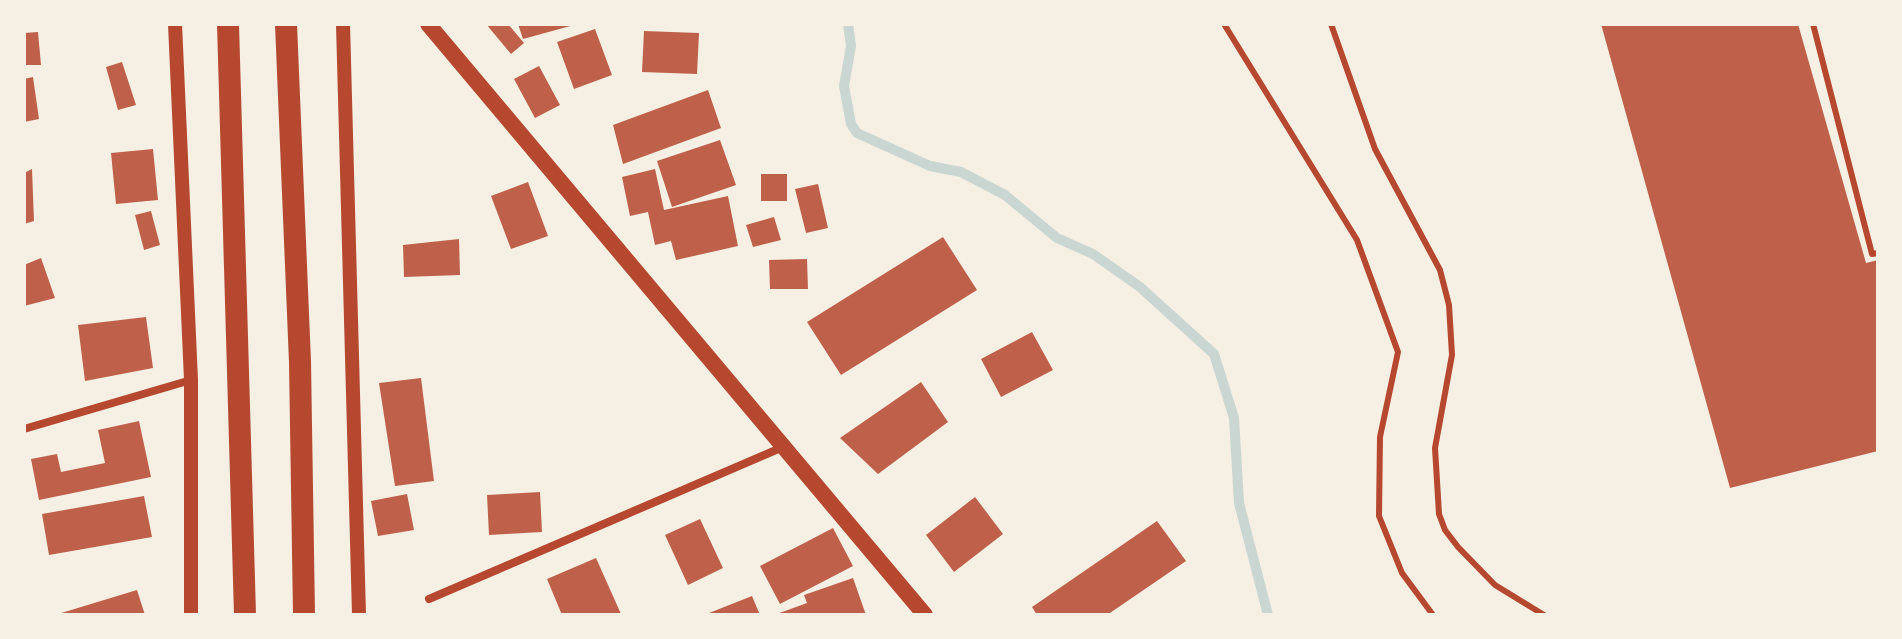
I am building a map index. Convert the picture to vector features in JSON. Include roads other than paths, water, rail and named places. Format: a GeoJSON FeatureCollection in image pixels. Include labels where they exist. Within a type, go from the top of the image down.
{"type":"FeatureCollection","features":[{"type":"Feature","properties":{"kind":"highway"},"geometry":{"type":"LineString","coordinates":[[228,24],[245,615]]}},
{"type":"Feature","properties":{"kind":"highway"},"geometry":{"type":"LineString","coordinates":[[286,24],[300,362],[304,615]]}},
{"type":"Feature","properties":{"kind":"main road"},"geometry":{"type":"LineString","coordinates":[[428,24],[925,615]]}},
{"type":"Feature","properties":{"kind":"street"},"geometry":{"type":"LineString","coordinates":[[175,24],[191,380],[191,615]]}},
{"type":"Feature","properties":{"kind":"street"},"geometry":{"type":"LineString","coordinates":[[343,24],[359,615]]}},
{"type":"Feature","properties":{"kind":"street"},"geometry":{"type":"LineString","coordinates":[[24,429],[191,380]]}},
{"type":"Feature","properties":{"kind":"street"},"geometry":{"type":"LineString","coordinates":[[429,599],[783,447]]}},
{"type":"Feature","properties":{"kind":"lane"},"geometry":{"type":"LineString","coordinates":[[1224,24],[1357,240],[1398,352],[1380,437],[1379,516],[1402,573],[1433,615]]}},
{"type":"Feature","properties":{"kind":"lane"},"geometry":{"type":"LineString","coordinates":[[1331,24],[1375,149],[1440,270],[1449,305],[1452,355],[1435,448],[1439,514],[1458,547],[1495,585],[1544,615]]}},
{"type":"Feature","properties":{"kind":"lane"},"geometry":{"type":"LineString","coordinates":[[1813,24],[1872,254],[1878,253]]}},
{"type":"Feature","properties":{"kind":"waterway"},"geometry":{"type":"LineString","coordinates":[[848,24],[851,46],[844,86],[851,124],[857,133],[930,166],[961,172],[1005,195],[1057,238],[1093,254],[1140,287],[1214,354],[1234,418],[1239,503],[1268,615]]}}]}
